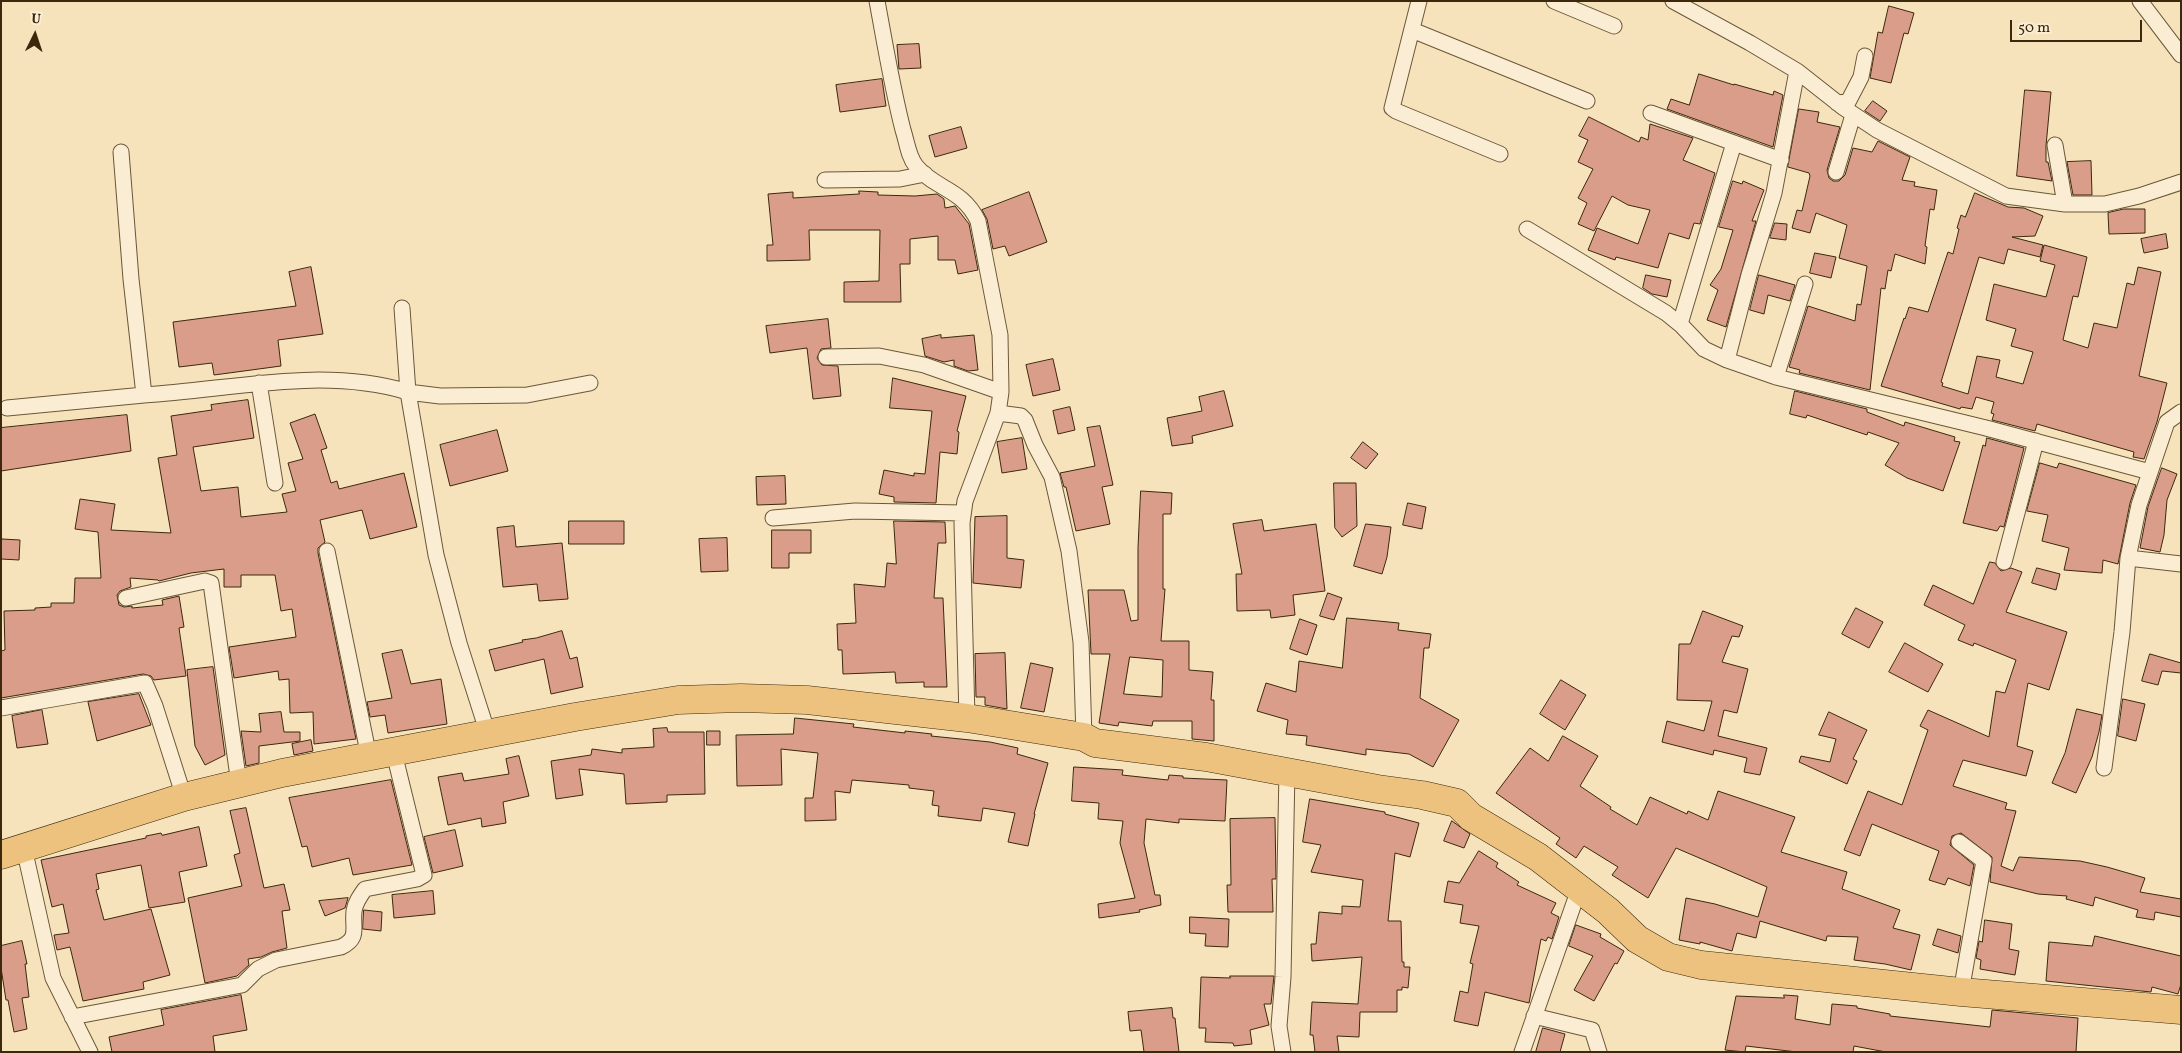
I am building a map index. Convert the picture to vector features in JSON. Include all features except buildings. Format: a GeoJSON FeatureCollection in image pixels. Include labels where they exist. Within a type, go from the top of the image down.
{"type":"FeatureCollection","features":[{"type":"Feature","properties":{"kind":"highway"},"geometry":{"type":"LineString","coordinates":[[13,852],[184,797],[239,784],[488,734],[646,705],[709,698],[808,700],[968,718],[1084,737],[1095,743],[1206,757],[1287,770],[1457,803],[1471,818],[1538,857],[1608,911],[1637,939],[1668,957],[1701,965],[1961,992],[2181,1010]]}},
{"type":"Feature","properties":{"kind":"street"},"geometry":{"type":"LineString","coordinates":[[877,1],[892,88],[911,156],[924,174],[963,199],[972,208],[978,221],[1000,335],[1001,392],[998,413],[965,501],[968,718]]}},
{"type":"Feature","properties":{"kind":"street"},"geometry":{"type":"LineString","coordinates":[[1419,1],[1392,108],[1500,154]]}},
{"type":"Feature","properties":{"kind":"street"},"geometry":{"type":"LineString","coordinates":[[1554,1],[1614,26]]}},
{"type":"Feature","properties":{"kind":"street"},"geometry":{"type":"LineString","coordinates":[[1673,1],[1797,71],[1853,115],[1877,130],[2006,196],[2064,204],[2104,204],[2140,196],[2181,182]]}},
{"type":"Feature","properties":{"kind":"street"},"geometry":{"type":"LineString","coordinates":[[2140,1],[2181,55]]}},
{"type":"Feature","properties":{"kind":"street"},"geometry":{"type":"LineString","coordinates":[[1412,30],[1587,101]]}},
{"type":"Feature","properties":{"kind":"street"},"geometry":{"type":"LineString","coordinates":[[1837,103],[1848,102],[1860,77],[1865,56]]}},
{"type":"Feature","properties":{"kind":"street"},"geometry":{"type":"LineString","coordinates":[[1727,360],[1749,275],[1772,201],[1797,71]]}},
{"type":"Feature","properties":{"kind":"street"},"geometry":{"type":"LineString","coordinates":[[1651,113],[1781,160]]}},
{"type":"Feature","properties":{"kind":"street"},"geometry":{"type":"LineString","coordinates":[[1836,172],[1853,115]]}},
{"type":"Feature","properties":{"kind":"street"},"geometry":{"type":"LineString","coordinates":[[1680,324],[1734,143]]}},
{"type":"Feature","properties":{"kind":"street"},"geometry":{"type":"LineString","coordinates":[[2055,145],[2064,204]]}},
{"type":"Feature","properties":{"kind":"street"},"geometry":{"type":"LineString","coordinates":[[121,152],[131,279],[144,395]]}},
{"type":"Feature","properties":{"kind":"street"},"geometry":{"type":"LineString","coordinates":[[825,180],[900,179],[924,174]]}},
{"type":"Feature","properties":{"kind":"street"},"geometry":{"type":"LineString","coordinates":[[1527,229],[1666,314],[1680,324],[1704,349],[1727,360],[1776,377],[2036,441],[2150,472]]}},
{"type":"Feature","properties":{"kind":"street"},"geometry":{"type":"LineString","coordinates":[[1776,377],[1805,284]]}},
{"type":"Feature","properties":{"kind":"street"},"geometry":{"type":"LineString","coordinates":[[402,308],[408,392],[436,555],[459,643],[488,734]]}},
{"type":"Feature","properties":{"kind":"street"},"geometry":{"type":"LineString","coordinates":[[826,357],[879,356],[924,365],[1001,392]]}},
{"type":"Feature","properties":{"kind":"street"},"geometry":{"type":"LineString","coordinates":[[7,408],[259,383],[329,379],[393,387],[408,392],[440,396],[527,395],[590,383]]}},
{"type":"Feature","properties":{"kind":"street"},"geometry":{"type":"LineString","coordinates":[[259,383],[275,483]]}},
{"type":"Feature","properties":{"kind":"street"},"geometry":{"type":"LineString","coordinates":[[2104,768],[2122,632],[2128,558],[2140,505],[2167,422],[2181,412]]}},
{"type":"Feature","properties":{"kind":"street"},"geometry":{"type":"LineString","coordinates":[[998,413],[1021,416],[1025,420],[1035,445],[1052,477],[1069,551],[1078,624],[1084,737]]}},
{"type":"Feature","properties":{"kind":"street"},"geometry":{"type":"LineString","coordinates":[[2004,562],[2036,441]]}},
{"type":"Feature","properties":{"kind":"street"},"geometry":{"type":"LineString","coordinates":[[773,518],[855,511],[964,513]]}},
{"type":"Feature","properties":{"kind":"street"},"geometry":{"type":"LineString","coordinates":[[72,1017],[242,985],[258,969],[276,960],[342,947],[350,943],[354,934],[354,910],[365,890],[417,879],[424,875],[381,755],[327,550]]}},
{"type":"Feature","properties":{"kind":"street"},"geometry":{"type":"LineString","coordinates":[[2128,558],[2181,564]]}},
{"type":"Feature","properties":{"kind":"street"},"geometry":{"type":"LineString","coordinates":[[126,598],[205,580],[211,583],[239,784]]}},
{"type":"Feature","properties":{"kind":"street"},"geometry":{"type":"LineString","coordinates":[[1,708],[145,683],[155,706],[184,797]]}},
{"type":"Feature","properties":{"kind":"street"},"geometry":{"type":"LineString","coordinates":[[1283,1052],[1279,1026],[1283,977],[1287,770]]}},
{"type":"Feature","properties":{"kind":"street"},"geometry":{"type":"LineString","coordinates":[[1959,842],[1984,861],[1961,992]]}},
{"type":"Feature","properties":{"kind":"street"},"geometry":{"type":"LineString","coordinates":[[13,852],[53,978],[90,1052]]}},
{"type":"Feature","properties":{"kind":"street"},"geometry":{"type":"LineString","coordinates":[[1522,1052],[1579,889]]}},
{"type":"Feature","properties":{"kind":"street"},"geometry":{"type":"LineString","coordinates":[[1534,1016],[1592,1030],[1600,1052]]}}]}
